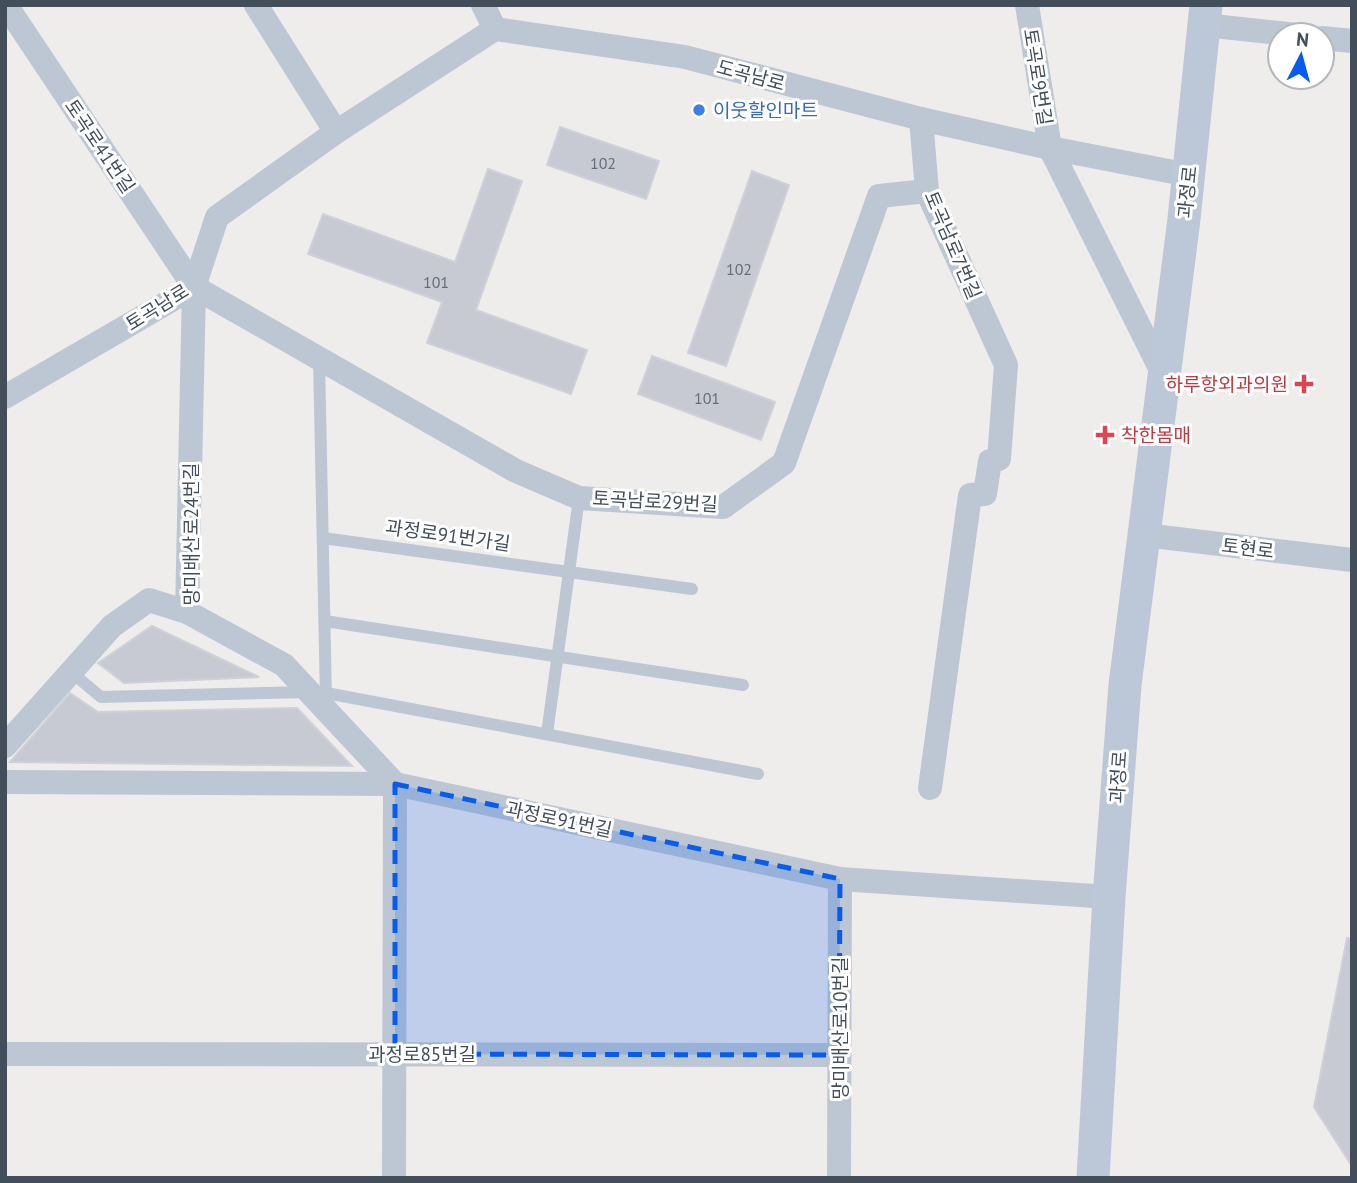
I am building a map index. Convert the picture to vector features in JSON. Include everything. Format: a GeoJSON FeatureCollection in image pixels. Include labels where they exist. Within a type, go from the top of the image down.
{"type":"FeatureCollection","features":[{"type":"Feature","properties":{"kind":"main road","name":"과정로"},"geometry":{"type":"LineString","coordinates":[[1093,1178],[1109,897],[1125,685],[1165,378],[1205,15]]}},
{"type":"Feature","properties":{"kind":"street","name":"토곡로41번길"},"geometry":{"type":"LineString","coordinates":[[6,5],[194,287]]}},
{"type":"Feature","properties":{"kind":"street"},"geometry":{"type":"LineString","coordinates":[[256,5],[337,132],[495,29],[483,5]]}},
{"type":"Feature","properties":{"kind":"street","name":"토곡로9번길"},"geometry":{"type":"LineString","coordinates":[[1027,5],[1050,148]]}},
{"type":"Feature","properties":{"kind":"street"},"geometry":{"type":"LineString","coordinates":[[1205,15],[1266,28]]}},
{"type":"Feature","properties":{"kind":"street","name":"도곡남로"},"geometry":{"type":"LineString","coordinates":[[495,29],[685,58],[921,119],[1189,175]]}},
{"type":"Feature","properties":{"kind":"street","name":"토곡남로7번길"},"geometry":{"type":"LineString","coordinates":[[921,119],[927,191],[1006,365],[999,459],[990,461],[985,494],[970,495],[930,788]]}},
{"type":"Feature","properties":{"kind":"street","name":"토곡남로"},"geometry":{"type":"LineString","coordinates":[[5,397],[194,287],[218,217],[337,132]]}},
{"type":"Feature","properties":{"kind":"street"},"geometry":{"type":"LineString","coordinates":[[1050,148],[1165,378]]}},
{"type":"Feature","properties":{"kind":"street","name":"토곡남로29번길"},"geometry":{"type":"LineString","coordinates":[[194,287],[516,471],[579,498],[723,507],[784,463],[880,196],[927,191]]}},
{"type":"Feature","properties":{"kind":"street","name":"망미배산로24번길"},"geometry":{"type":"LineString","coordinates":[[194,287],[187,612],[284,665],[321,698],[395,784]]}},
{"type":"Feature","properties":{"kind":"street","name":"토현로"},"geometry":{"type":"LineString","coordinates":[[1145,535],[1352,560]]}},
{"type":"Feature","properties":{"kind":"street"},"geometry":{"type":"LineString","coordinates":[[5,746],[112,626],[149,600],[187,612]]}},
{"type":"Feature","properties":{"kind":"street","name":"과정로91번길"},"geometry":{"type":"LineString","coordinates":[[5,782],[395,784],[840,879],[1109,897]]}},
{"type":"Feature","properties":{"kind":"street"},"geometry":{"type":"LineString","coordinates":[[394,1178],[395,784]]}},
{"type":"Feature","properties":{"kind":"street","name":"망미배산로10번길"},"geometry":{"type":"LineString","coordinates":[[839,1178],[840,879]]}},
{"type":"Feature","properties":{"kind":"street","name":"과정로85번길"},"geometry":{"type":"LineString","coordinates":[[5,1054],[839,1055]]}},
{"type":"Feature","properties":{"kind":"lane"},"geometry":{"type":"LineString","coordinates":[[319,358],[325,621],[321,698]]}},
{"type":"Feature","properties":{"kind":"lane"},"geometry":{"type":"LineString","coordinates":[[547,734],[579,498]]}},
{"type":"Feature","properties":{"kind":"lane","name":"과정로91번가길"},"geometry":{"type":"LineString","coordinates":[[323,538],[692,589]]}},
{"type":"Feature","properties":{"kind":"lane"},"geometry":{"type":"LineString","coordinates":[[325,621],[743,685]]}},
{"type":"Feature","properties":{"kind":"lane"},"geometry":{"type":"LineString","coordinates":[[71,673],[101,697],[321,698],[547,734],[758,774]]}},
{"type":"Feature","properties":{"kind":"highlighted area"},"geometry":{"type":"Polygon","coordinates":[[[395,784],[840,879],[839,1055],[395,1054],[395,784]]]}},
{"type":"Feature","properties":{"kind":"building"},"geometry":{"type":"Polygon","coordinates":[[[560,127],[659,161],[646,199],[547,165],[560,127]]]}},
{"type":"Feature","properties":{"kind":"building"},"geometry":{"type":"Polygon","coordinates":[[[488,169],[522,181],[476,310],[587,350],[571,394],[427,343],[442,302],[308,254],[323,214],[455,262],[488,169]]]}},
{"type":"Feature","properties":{"kind":"building"},"geometry":{"type":"Polygon","coordinates":[[[752,171],[789,185],[726,366],[688,353],[752,171]]]}},
{"type":"Feature","properties":{"kind":"building"},"geometry":{"type":"Polygon","coordinates":[[[652,356],[775,402],[761,440],[638,394],[652,356]]]}},
{"type":"Feature","properties":{"kind":"building"},"geometry":{"type":"Polygon","coordinates":[[[152,626],[259,677],[124,683],[98,663],[152,626]]]}},
{"type":"Feature","properties":{"kind":"building"},"geometry":{"type":"Polygon","coordinates":[[[70,693],[98,712],[297,708],[352,766],[10,762],[70,693]]]}},
{"type":"Feature","properties":{"kind":"building"},"geometry":{"type":"Polygon","coordinates":[[[1347,938],[1352,939],[1352,1166],[1314,1107],[1347,938]]]}},
{"type":"Feature","properties":{"kind":"place","name":"이웃할인마트"},"geometry":{"type":"Point","coordinates":[699,110]}},
{"type":"Feature","properties":{"kind":"place","name":"하루항외과의원"},"geometry":{"type":"Point","coordinates":[1304,384]}},
{"type":"Feature","properties":{"kind":"place","name":"착한몸매"},"geometry":{"type":"Point","coordinates":[1105,435]}}]}
